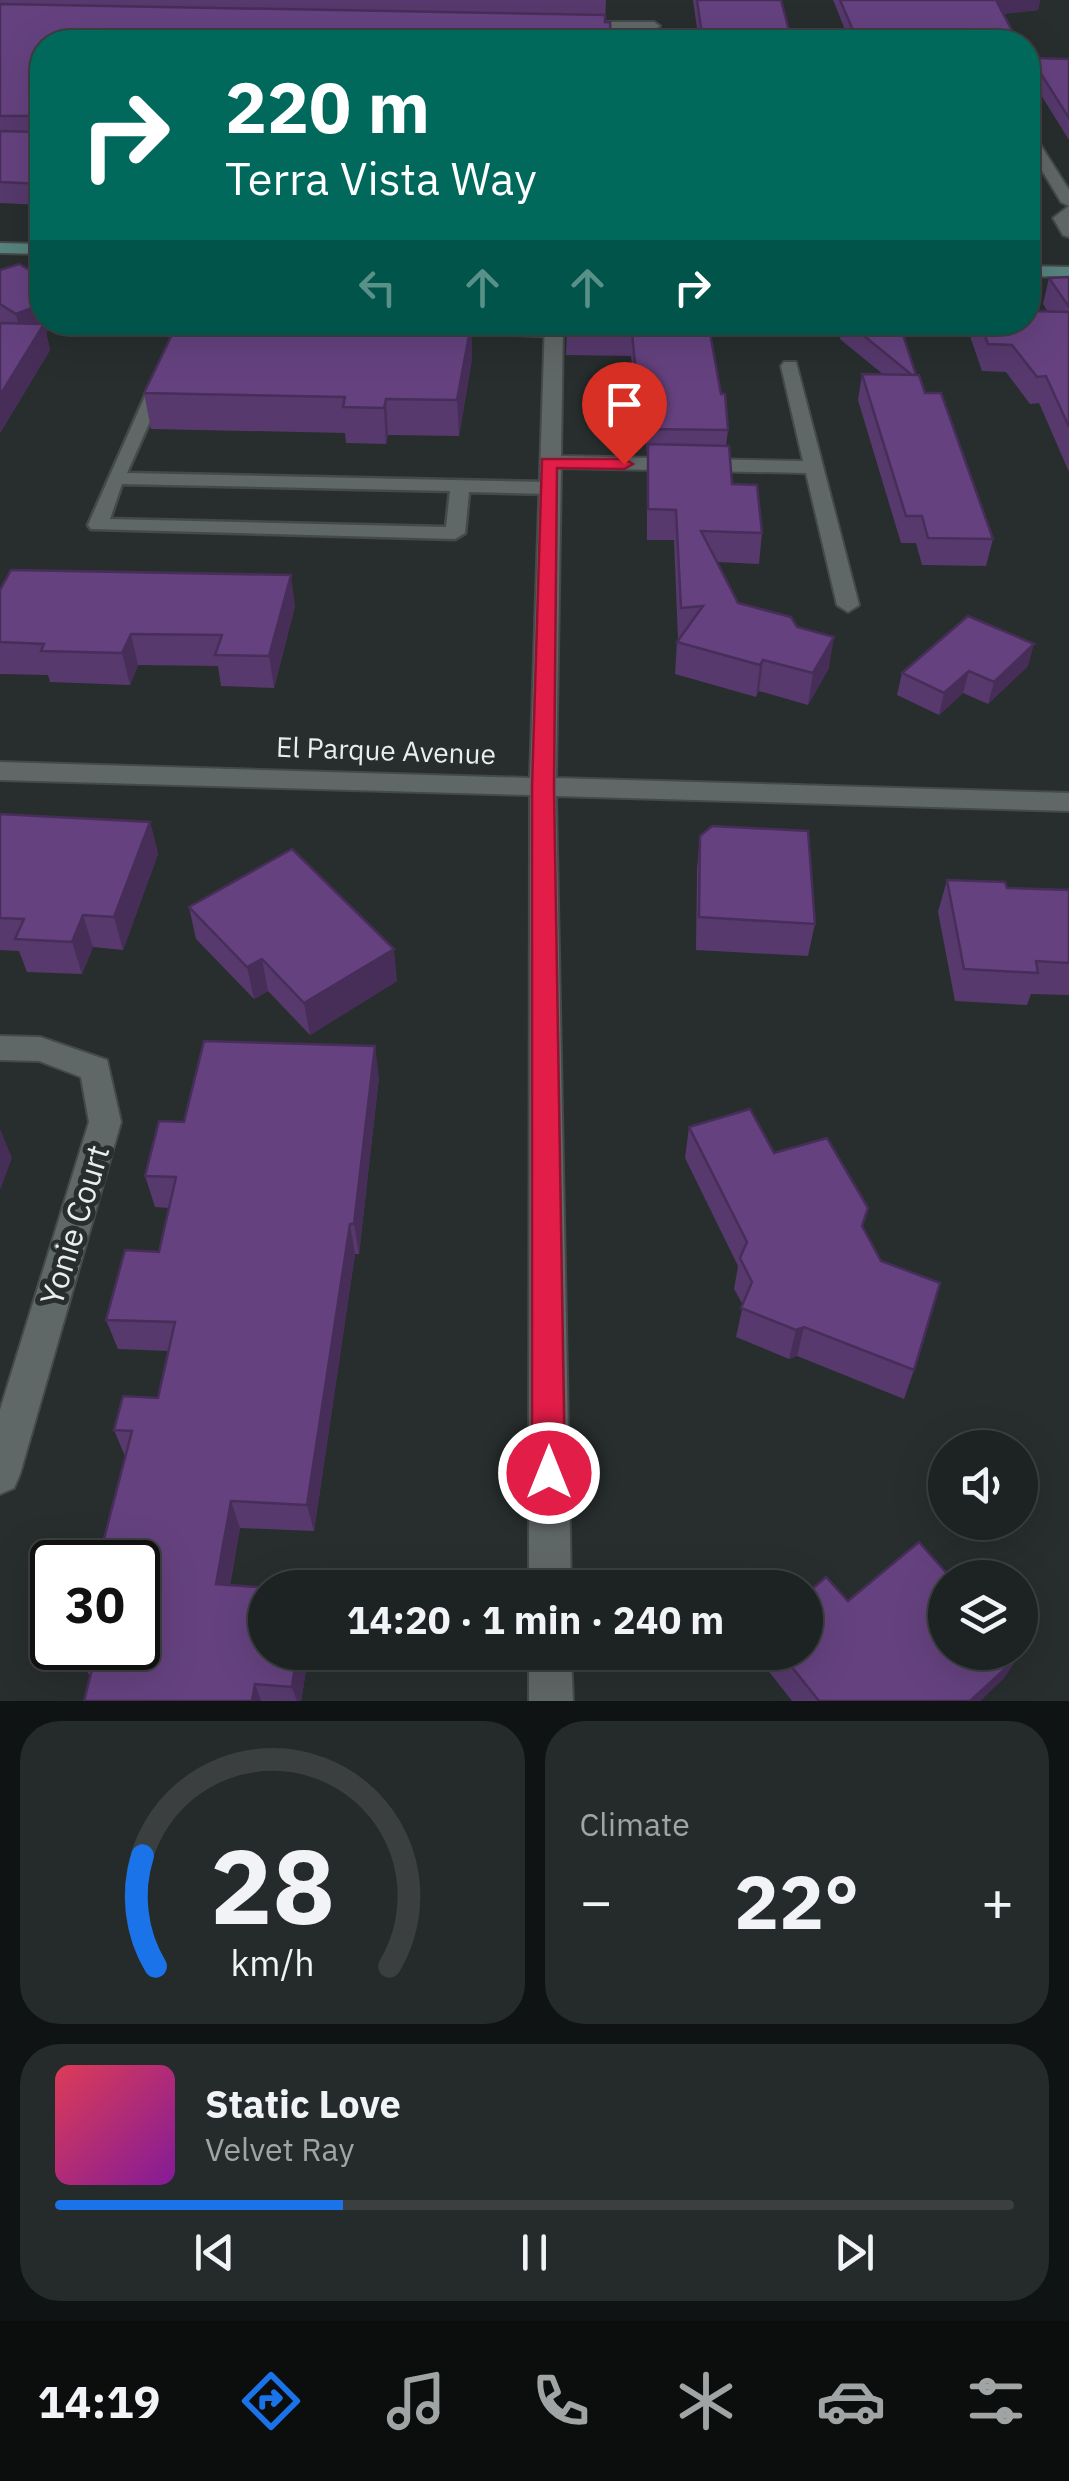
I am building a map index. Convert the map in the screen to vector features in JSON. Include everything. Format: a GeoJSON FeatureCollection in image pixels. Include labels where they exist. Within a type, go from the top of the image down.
{"type":"FeatureCollection","features":[{"type":"Feature","properties":{"kind":"main road"},"geometry":{"type":"LineString","coordinates":[[0,248],[30,248]]}},
{"type":"Feature","properties":{"kind":"main road"},"geometry":{"type":"LineString","coordinates":[[1040,271],[1069,272]]}},
{"type":"Feature","properties":{"kind":"street"},"geometry":{"type":"LineString","coordinates":[[555,25],[653,20],[654,30]]}},
{"type":"Feature","properties":{"kind":"street"},"geometry":{"type":"LineString","coordinates":[[1040,155],[1069,202]]}},
{"type":"Feature","properties":{"kind":"street"},"geometry":{"type":"LineString","coordinates":[[1069,211],[1061,218],[1069,232]]}},
{"type":"Feature","properties":{"kind":"street"},"geometry":{"type":"LineString","coordinates":[[550,1570],[543,787],[554,335]]}},
{"type":"Feature","properties":{"kind":"street"},"geometry":{"type":"LineString","coordinates":[[790,366],[848,605]]}},
{"type":"Feature","properties":{"kind":"street"},"geometry":{"type":"LineString","coordinates":[[548,475],[814,467]]}},
{"type":"Feature","properties":{"kind":"street","name":"El Parque Avenue"},"geometry":{"type":"LineString","coordinates":[[0,771],[1069,802]]}},
{"type":"Feature","properties":{"kind":"street","name":"Yonie Court"},"geometry":{"type":"LineString","coordinates":[[0,1048],[40,1049],[96,1069],[105,1122],[0,1474]]}},
{"type":"Feature","properties":{"kind":"street"},"geometry":{"type":"LineString","coordinates":[[550,1670],[551,1701]]}},
{"type":"Feature","properties":{"kind":"lane"},"geometry":{"type":"LineString","coordinates":[[171,357],[115,478],[98,525],[455,533],[460,486]]}},
{"type":"Feature","properties":{"kind":"lane"},"geometry":{"type":"LineString","coordinates":[[115,478],[460,486],[548,475]]}},
{"type":"Feature","properties":{"kind":"building"},"geometry":{"type":"Polygon","coordinates":[[[697,0],[781,0],[789,30],[701,30],[697,0]]]}},
{"type":"Feature","properties":{"kind":"building"},"geometry":{"type":"Polygon","coordinates":[[[840,0],[996,0],[1012,30],[853,30],[840,0]]]}},
{"type":"Feature","properties":{"kind":"building"},"geometry":{"type":"Polygon","coordinates":[[[0,4],[605,15],[605,22],[610,22],[610,30],[30,30],[30,116],[0,116],[0,4]]]}},
{"type":"Feature","properties":{"kind":"building"},"geometry":{"type":"Polygon","coordinates":[[[1040,58],[1069,59],[1069,118],[1040,72],[1040,58]]]}},
{"type":"Feature","properties":{"kind":"building"},"geometry":{"type":"Polygon","coordinates":[[[0,131],[30,132],[30,183],[0,182],[0,131]]]}},
{"type":"Feature","properties":{"kind":"building"},"geometry":{"type":"Polygon","coordinates":[[[19,264],[30,270],[30,309],[16,314],[0,304],[0,270],[19,264]]]}},
{"type":"Feature","properties":{"kind":"building"},"geometry":{"type":"Polygon","coordinates":[[[1069,277],[1069,307],[1049,278],[1069,277]]]}},
{"type":"Feature","properties":{"kind":"building"},"geometry":{"type":"Polygon","coordinates":[[[1040,311],[1069,312],[1069,427],[1046,376],[1037,377],[1012,345],[988,344],[985,335],[1040,335],[1040,311]]]}},
{"type":"Feature","properties":{"kind":"building"},"geometry":{"type":"Polygon","coordinates":[[[0,323],[30,324],[30,335],[37,335],[0,395],[0,323]]]}},
{"type":"Feature","properties":{"kind":"building"},"geometry":{"type":"Polygon","coordinates":[[[172,335],[469,335],[457,400],[386,399],[384,408],[343,407],[345,397],[144,393],[172,335]]]}},
{"type":"Feature","properties":{"kind":"building"},"geometry":{"type":"Polygon","coordinates":[[[632,335],[710,335],[721,394],[725,394],[728,430],[648,429],[648,418],[640,418],[632,335]]]}},
{"type":"Feature","properties":{"kind":"building"},"geometry":{"type":"Polygon","coordinates":[[[863,335],[903,335],[916,375],[863,335]]]}},
{"type":"Feature","properties":{"kind":"building"},"geometry":{"type":"Polygon","coordinates":[[[862,374],[919,375],[925,393],[941,393],[993,539],[928,538],[922,516],[906,516],[862,374]]]}},
{"type":"Feature","properties":{"kind":"building"},"geometry":{"type":"Polygon","coordinates":[[[648,444],[729,446],[732,484],[757,485],[762,533],[701,531],[738,603],[791,617],[797,627],[834,637],[813,673],[763,660],[760,665],[677,642],[703,606],[681,608],[676,510],[648,509],[648,444]]]}},
{"type":"Feature","properties":{"kind":"building"},"geometry":{"type":"Polygon","coordinates":[[[11,570],[291,575],[269,656],[215,655],[222,635],[131,634],[122,653],[41,651],[44,644],[0,642],[0,590],[11,570]]]}},
{"type":"Feature","properties":{"kind":"building"},"geometry":{"type":"Polygon","coordinates":[[[968,616],[1034,644],[994,682],[969,671],[944,693],[902,673],[968,616]]]}},
{"type":"Feature","properties":{"kind":"building"},"geometry":{"type":"Polygon","coordinates":[[[0,814],[150,822],[114,917],[83,915],[72,942],[15,939],[24,919],[0,918],[0,814]]]}},
{"type":"Feature","properties":{"kind":"building"},"geometry":{"type":"Polygon","coordinates":[[[712,826],[808,831],[815,924],[699,917],[700,836],[712,826]]]}},
{"type":"Feature","properties":{"kind":"building"},"geometry":{"type":"Polygon","coordinates":[[[292,849],[394,949],[304,1003],[262,959],[247,967],[189,907],[292,849]]]}},
{"type":"Feature","properties":{"kind":"building"},"geometry":{"type":"Polygon","coordinates":[[[947,880],[1005,882],[1007,888],[1069,890],[1069,963],[1036,961],[1038,973],[964,969],[947,880]]]}},
{"type":"Feature","properties":{"kind":"building"},"geometry":{"type":"Polygon","coordinates":[[[204,1041],[375,1046],[354,1224],[350,1224],[307,1505],[231,1501],[216,1584],[248,1586],[248,1670],[294,1670],[292,1687],[255,1684],[252,1701],[84,1701],[92,1670],[160,1670],[160,1540],[104,1540],[132,1431],[114,1430],[123,1396],[158,1398],[175,1322],[106,1320],[125,1250],[159,1252],[176,1177],[145,1176],[159,1121],[184,1122],[204,1041]]]}},
{"type":"Feature","properties":{"kind":"building"},"geometry":{"type":"Polygon","coordinates":[[[750,1109],[774,1153],[827,1138],[868,1208],[862,1226],[881,1261],[940,1283],[914,1370],[804,1327],[796,1330],[741,1308],[752,1282],[740,1258],[747,1242],[689,1127],[750,1109]]]}},
{"type":"Feature","properties":{"kind":"building"},"geometry":{"type":"Polygon","coordinates":[[[919,1542],[935,1560],[928,1560],[928,1670],[1004,1670],[970,1701],[819,1701],[794,1670],[823,1670],[823,1580],[826,1577],[848,1601],[919,1542]]]}},
{"type":"Feature","properties":{"kind":"route"},"geometry":{"type":"LineString","coordinates":[[549,1473],[543,787],[548,462],[624,464]]}}]}
